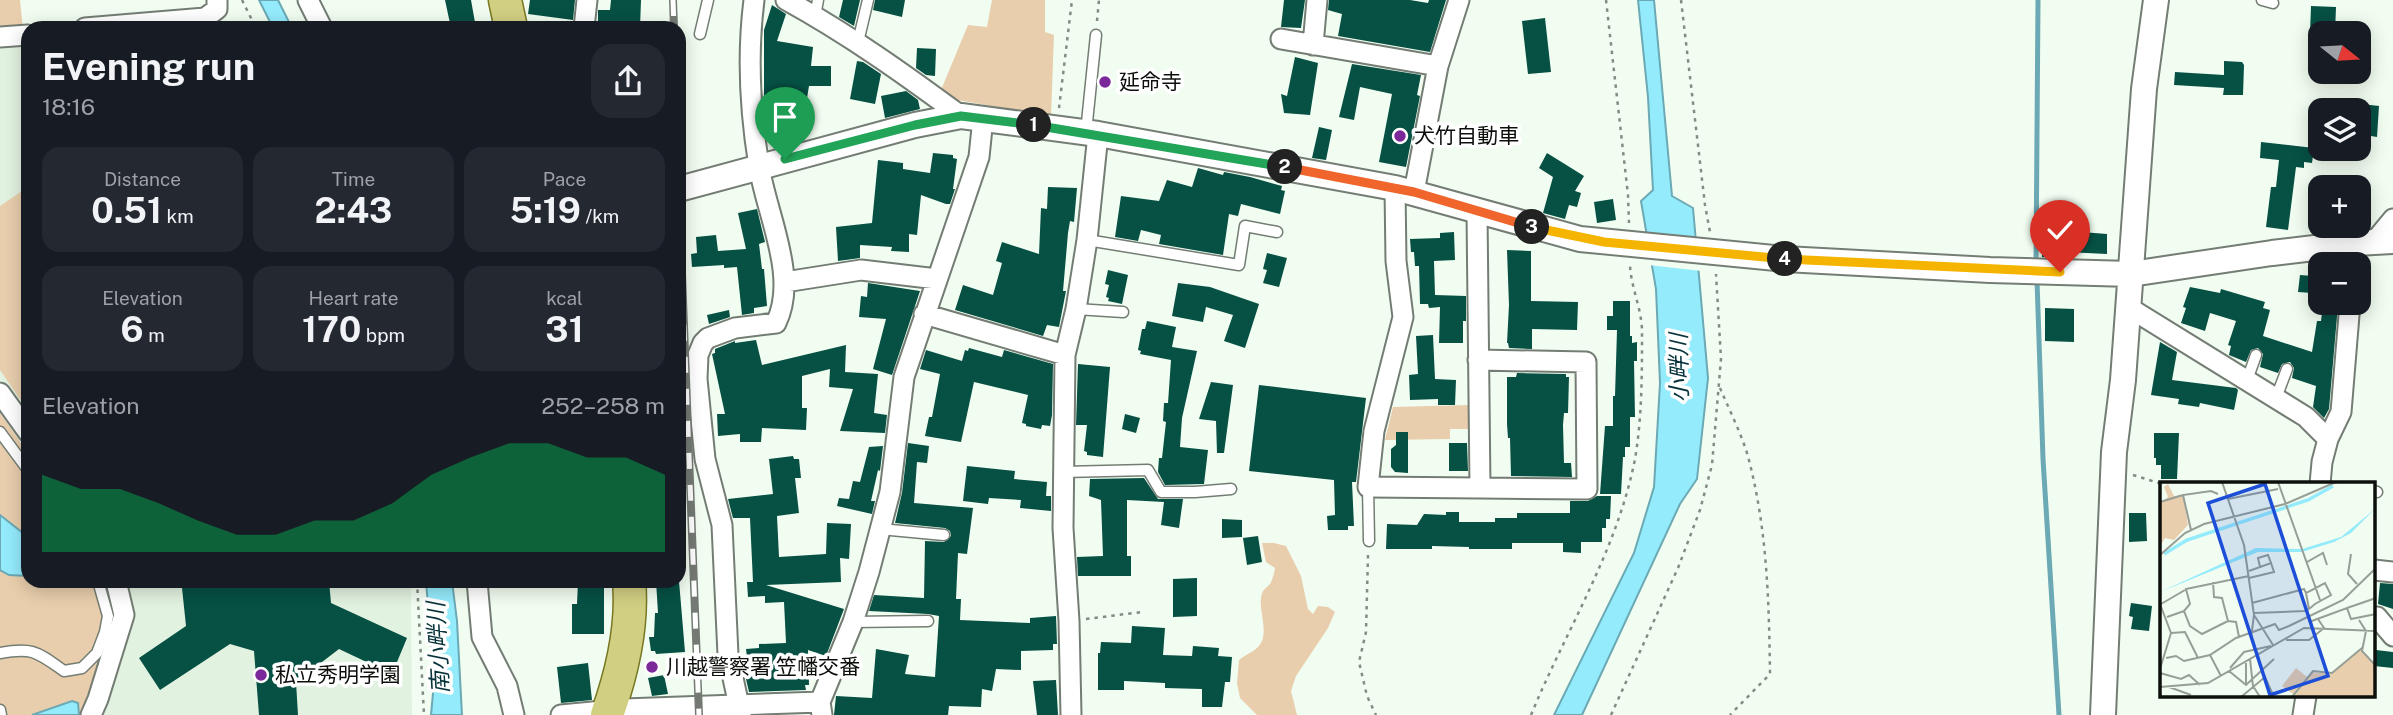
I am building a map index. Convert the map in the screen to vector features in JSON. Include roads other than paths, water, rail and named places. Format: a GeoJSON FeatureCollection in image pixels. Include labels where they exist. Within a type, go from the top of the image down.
{"type":"FeatureCollection","features":[{"type":"Feature","properties":{"kind":"main road"},"geometry":{"type":"LineString","coordinates":[[505,0],[510,21]]}},
{"type":"Feature","properties":{"kind":"main road"},"geometry":{"type":"LineString","coordinates":[[608,713],[628,626],[629,588]]}},
{"type":"Feature","properties":{"kind":"street"},"geometry":{"type":"LineString","coordinates":[[169,21],[205,18],[217,9],[217,0]]}},
{"type":"Feature","properties":{"kind":"street"},"geometry":{"type":"LineString","coordinates":[[308,0],[318,21]]}},
{"type":"Feature","properties":{"kind":"street"},"geometry":{"type":"LineString","coordinates":[[585,21],[587,0]]}},
{"type":"Feature","properties":{"kind":"street"},"geometry":{"type":"LineString","coordinates":[[740,710],[728,655],[722,524],[705,459],[697,379],[698,355],[708,338],[735,328],[776,323],[782,311],[785,282],[759,168],[750,89],[750,29],[754,0]]}},
{"type":"Feature","properties":{"kind":"street"},"geometry":{"type":"LineString","coordinates":[[561,715],[821,709],[853,622],[890,492],[904,377],[979,157],[972,117],[858,42],[816,8],[786,0]]}},
{"type":"Feature","properties":{"kind":"street"},"geometry":{"type":"LineString","coordinates":[[1313,45],[1317,0]]}},
{"type":"Feature","properties":{"kind":"street"},"geometry":{"type":"LineString","coordinates":[[1459,0],[1437,66],[1405,190],[1396,261],[1404,317],[1374,431],[1368,487],[1587,489],[1586,362],[1479,360]]}},
{"type":"Feature","properties":{"kind":"street"},"geometry":{"type":"LineString","coordinates":[[2104,715],[2113,468],[2123,380],[2144,89],[2156,0]]}},
{"type":"Feature","properties":{"kind":"street"},"geometry":{"type":"LineString","coordinates":[[0,37],[21,36]]}},
{"type":"Feature","properties":{"kind":"street"},"geometry":{"type":"LineString","coordinates":[[1281,39],[1437,66]]}},
{"type":"Feature","properties":{"kind":"street"},"geometry":{"type":"LineString","coordinates":[[686,187],[902,129],[972,117],[1057,127],[1405,190],[1580,239],[1633,246],[1831,262],[2131,274],[2369,247],[2393,219]]}},
{"type":"Feature","properties":{"kind":"street"},"geometry":{"type":"LineString","coordinates":[[1071,715],[1063,528],[1066,355],[1087,240],[1092,133]]}},
{"type":"Feature","properties":{"kind":"street"},"geometry":{"type":"LineString","coordinates":[[1476,212],[1480,488]]}},
{"type":"Feature","properties":{"kind":"street"},"geometry":{"type":"LineString","coordinates":[[785,282],[861,270],[937,279]]}},
{"type":"Feature","properties":{"kind":"street"},"geometry":{"type":"LineString","coordinates":[[2128,307],[2306,416],[2328,439]]}},
{"type":"Feature","properties":{"kind":"street"},"geometry":{"type":"LineString","coordinates":[[924,314],[1066,355]]}},
{"type":"Feature","properties":{"kind":"street"},"geometry":{"type":"LineString","coordinates":[[2320,482],[2328,439],[2341,412],[2349,315]]}},
{"type":"Feature","properties":{"kind":"street"},"geometry":{"type":"LineString","coordinates":[[0,393],[21,422]]}},
{"type":"Feature","properties":{"kind":"street"},"geometry":{"type":"LineString","coordinates":[[91,715],[124,615],[118,588]]}},
{"type":"Feature","properties":{"kind":"street"},"geometry":{"type":"LineString","coordinates":[[478,588],[482,637],[507,687],[514,715]]}},
{"type":"Feature","properties":{"kind":"street"},"geometry":{"type":"LineString","coordinates":[[2376,617],[2393,636]]}},
{"type":"Feature","properties":{"kind":"lane"},"geometry":{"type":"LineString","coordinates":[[700,34],[708,0]]}},
{"type":"Feature","properties":{"kind":"lane"},"geometry":{"type":"LineString","coordinates":[[858,42],[868,0]]}},
{"type":"Feature","properties":{"kind":"lane"},"geometry":{"type":"LineString","coordinates":[[2262,0],[2273,3]]}},
{"type":"Feature","properties":{"kind":"lane"},"geometry":{"type":"LineString","coordinates":[[1092,133],[1096,35]]}},
{"type":"Feature","properties":{"kind":"lane"},"geometry":{"type":"LineString","coordinates":[[1087,240],[1239,265],[1245,226],[1277,232]]}},
{"type":"Feature","properties":{"kind":"lane"},"geometry":{"type":"LineString","coordinates":[[1076,309],[1123,312]]}},
{"type":"Feature","properties":{"kind":"lane"},"geometry":{"type":"LineString","coordinates":[[2247,380],[2256,355]]}},
{"type":"Feature","properties":{"kind":"lane"},"geometry":{"type":"LineString","coordinates":[[2276,398],[2287,369]]}},
{"type":"Feature","properties":{"kind":"lane"},"geometry":{"type":"LineString","coordinates":[[0,432],[21,460]]}},
{"type":"Feature","properties":{"kind":"lane"},"geometry":{"type":"LineString","coordinates":[[1063,472],[1148,470],[1161,492],[1231,489]]}},
{"type":"Feature","properties":{"kind":"lane"},"geometry":{"type":"LineString","coordinates":[[1368,487],[1369,541]]}},
{"type":"Feature","properties":{"kind":"lane"},"geometry":{"type":"LineString","coordinates":[[880,529],[944,536]]}},
{"type":"Feature","properties":{"kind":"lane"},"geometry":{"type":"LineString","coordinates":[[0,653],[23,649],[41,655],[64,671],[82,668],[97,653],[105,632],[108,616],[100,588]]}},
{"type":"Feature","properties":{"kind":"lane"},"geometry":{"type":"LineString","coordinates":[[853,622],[928,621]]}},
{"type":"Feature","properties":{"kind":"water"},"geometry":{"type":"Polygon","coordinates":[[[259,0],[278,0],[288,21],[270,21],[259,0]]]}},
{"type":"Feature","properties":{"kind":"water","name":"小畔川"},"geometry":{"type":"Polygon","coordinates":[[[1638,0],[1654,0],[1672,196],[1693,208],[1708,378],[1697,479],[1680,504],[1582,715],[1554,715],[1634,553],[1654,487],[1660,383],[1656,289],[1641,201],[1653,190],[1648,97],[1638,0]]]}},
{"type":"Feature","properties":{"kind":"water"},"geometry":{"type":"Polygon","coordinates":[[[0,515],[21,532],[21,576],[9,575],[0,570],[0,515]]]}},
{"type":"Feature","properties":{"kind":"water","name":"南小畔川"},"geometry":{"type":"Polygon","coordinates":[[[427,588],[453,588],[462,715],[431,715],[434,682],[427,588]]]}},
{"type":"Feature","properties":{"kind":"water"},"geometry":{"type":"Polygon","coordinates":[[[72,701],[78,703],[79,715],[32,715],[72,701]]]}},
{"type":"Feature","properties":{"kind":"waterway"},"geometry":{"type":"LineString","coordinates":[[2036,266],[2038,0]]}},
{"type":"Feature","properties":{"kind":"waterway"},"geometry":{"type":"LineString","coordinates":[[2037,280],[2043,459],[2059,715]]}},
{"type":"Feature","properties":{"kind":"railway"},"geometry":{"type":"LineString","coordinates":[[673,0],[674,21]]}},
{"type":"Feature","properties":{"kind":"railway"},"geometry":{"type":"LineString","coordinates":[[686,378],[699,715]]}},
{"type":"Feature","properties":{"kind":"place","name":"延命寺"},"geometry":{"type":"Point","coordinates":[1105,82]}},
{"type":"Feature","properties":{"kind":"place","name":"犬竹自動車"},"geometry":{"type":"Point","coordinates":[1400,136]}},
{"type":"Feature","properties":{"kind":"place","name":"川越警察署 笠幡交番"},"geometry":{"type":"Point","coordinates":[652,667]}},
{"type":"Feature","properties":{"kind":"place","name":"私立秀明学園"},"geometry":{"type":"Point","coordinates":[261,675]}}]}
